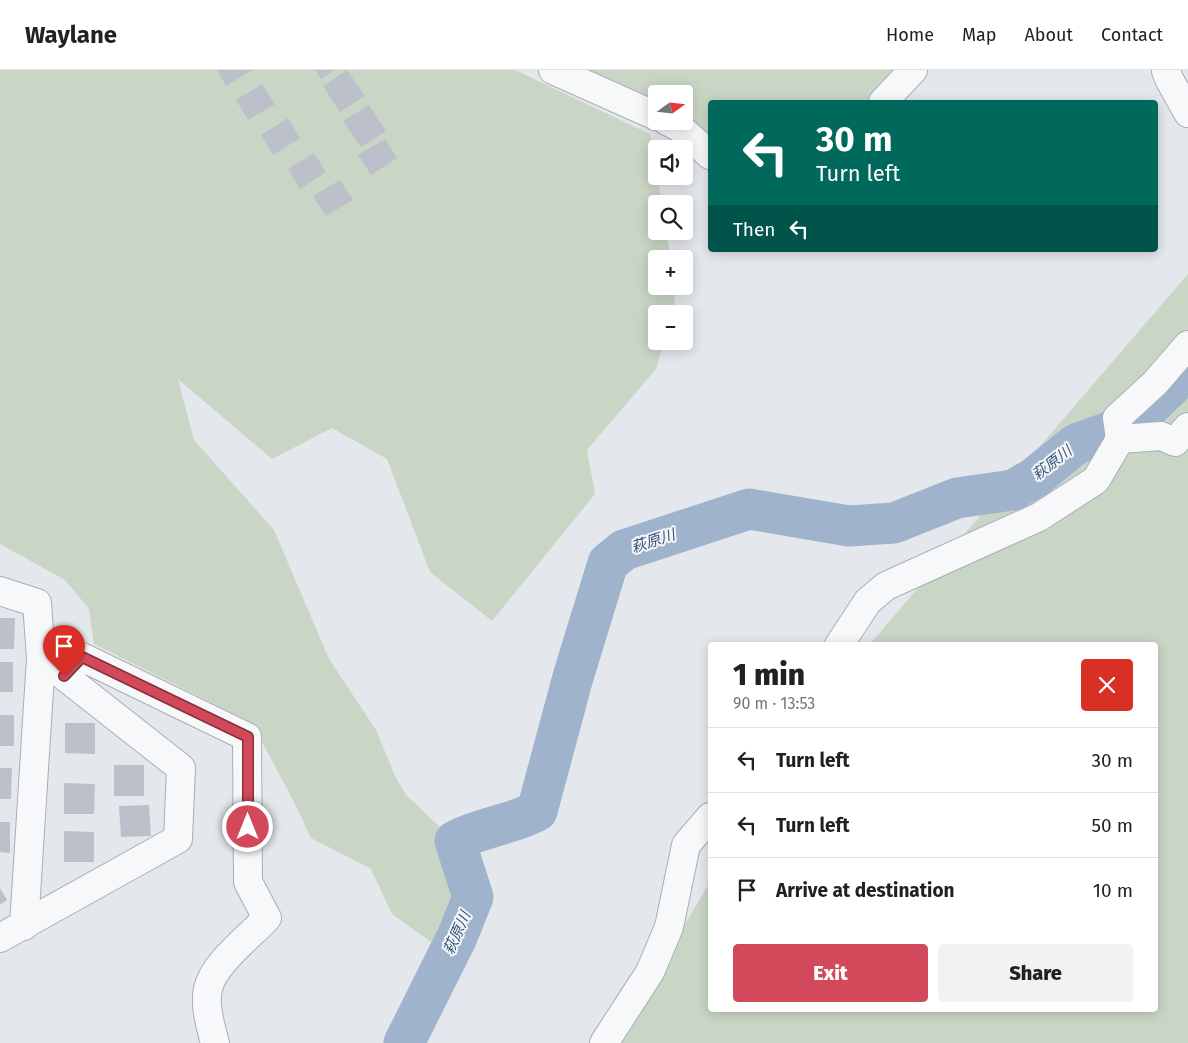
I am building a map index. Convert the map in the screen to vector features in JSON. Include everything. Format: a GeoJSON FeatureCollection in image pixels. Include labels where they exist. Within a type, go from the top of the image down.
{"type":"FeatureCollection","features":[{"type":"Feature","properties":{"kind":"street"},"geometry":{"type":"LineString","coordinates":[[553,70],[648,112]]}},
{"type":"Feature","properties":{"kind":"street"},"geometry":{"type":"LineString","coordinates":[[885,100],[913,70]]}},
{"type":"Feature","properties":{"kind":"street"},"geometry":{"type":"LineString","coordinates":[[1167,70],[1169,79],[1188,113]]}},
{"type":"Feature","properties":{"kind":"street"},"geometry":{"type":"LineString","coordinates":[[682,130],[708,153]]}},
{"type":"Feature","properties":{"kind":"street"},"geometry":{"type":"LineString","coordinates":[[841,642],[868,601],[886,586],[1039,518],[1096,480],[1119,428],[1188,344]]}},
{"type":"Feature","properties":{"kind":"street"},"geometry":{"type":"LineString","coordinates":[[1119,428],[1161,436],[1175,442],[1188,427]]}},
{"type":"Feature","properties":{"kind":"street"},"geometry":{"type":"LineString","coordinates":[[0,591],[36,603],[41,658],[24,926]]}},
{"type":"Feature","properties":{"kind":"street"},"geometry":{"type":"LineString","coordinates":[[64,676],[82,657],[248,737],[248,882],[267,918],[214,972],[207,990],[210,1023],[215,1043]]}},
{"type":"Feature","properties":{"kind":"street"},"geometry":{"type":"LineString","coordinates":[[0,938],[178,839],[181,768],[41,658]]}},
{"type":"Feature","properties":{"kind":"street"},"geometry":{"type":"LineString","coordinates":[[604,1043],[650,972],[669,927],[686,845],[708,819]]}},
{"type":"Feature","properties":{"kind":"green space"},"geometry":{"type":"Polygon","coordinates":[[[0,70],[515,70],[650,134],[651,140],[648,140],[648,185],[659,185],[660,195],[648,195],[648,240],[668,240],[669,250],[648,250],[648,295],[674,295],[675,302],[674,305],[648,305],[648,350],[661,350],[656,369],[587,450],[595,494],[492,621],[430,572],[387,459],[332,428],[272,459],[178,379],[194,440],[274,530],[329,659],[376,730],[396,778],[406,795],[455,841],[468,899],[441,949],[392,914],[371,869],[311,838],[252,723],[94,644],[89,609],[65,580],[0,544],[0,70]]]}},
{"type":"Feature","properties":{"kind":"green space"},"geometry":{"type":"Polygon","coordinates":[[[581,70],[894,70],[868,100],[708,100],[708,140],[693,126],[693,85],[648,85],[648,101],[581,70]]]}},
{"type":"Feature","properties":{"kind":"green space"},"geometry":{"type":"Polygon","coordinates":[[[1188,274],[1188,1043],[614,1043],[708,885],[708,1012],[1158,1012],[1158,642],[872,642],[1188,274]]]}},
{"type":"Feature","properties":{"kind":"building"},"geometry":{"type":"Polygon","coordinates":[[[217,70],[252,70],[226,86],[217,70]]]}},
{"type":"Feature","properties":{"kind":"building"},"geometry":{"type":"Polygon","coordinates":[[[315,70],[335,70],[321,79],[315,70]]]}},
{"type":"Feature","properties":{"kind":"building"},"geometry":{"type":"Polygon","coordinates":[[[347,70],[365,96],[340,112],[323,86],[347,70]]]}},
{"type":"Feature","properties":{"kind":"building"},"geometry":{"type":"Polygon","coordinates":[[[262,84],[275,104],[248,120],[236,100],[262,84]]]}},
{"type":"Feature","properties":{"kind":"building"},"geometry":{"type":"Polygon","coordinates":[[[369,105],[386,131],[361,147],[343,121],[369,105]]]}},
{"type":"Feature","properties":{"kind":"building"},"geometry":{"type":"Polygon","coordinates":[[[288,118],[300,138],[273,155],[261,135],[288,118]]]}},
{"type":"Feature","properties":{"kind":"building"},"geometry":{"type":"Polygon","coordinates":[[[385,139],[397,158],[371,175],[358,155],[385,139]]]}},
{"type":"Feature","properties":{"kind":"building"},"geometry":{"type":"Polygon","coordinates":[[[314,153],[326,172],[300,189],[288,169],[314,153]]]}},
{"type":"Feature","properties":{"kind":"building"},"geometry":{"type":"Polygon","coordinates":[[[340,180],[353,200],[326,216],[313,196],[340,180]]]}},
{"type":"Feature","properties":{"kind":"building"},"geometry":{"type":"Polygon","coordinates":[[[0,618],[15,618],[14,649],[0,649],[0,618]]]}},
{"type":"Feature","properties":{"kind":"building"},"geometry":{"type":"Polygon","coordinates":[[[0,662],[13,662],[13,692],[0,692],[0,662]]]}},
{"type":"Feature","properties":{"kind":"building"},"geometry":{"type":"Polygon","coordinates":[[[0,715],[14,715],[14,746],[0,746],[0,715]]]}},
{"type":"Feature","properties":{"kind":"building"},"geometry":{"type":"Polygon","coordinates":[[[65,723],[95,723],[95,754],[65,753],[65,723]]]}},
{"type":"Feature","properties":{"kind":"building"},"geometry":{"type":"Polygon","coordinates":[[[114,765],[144,765],[144,796],[114,796],[114,765]]]}},
{"type":"Feature","properties":{"kind":"building"},"geometry":{"type":"Polygon","coordinates":[[[0,768],[12,768],[11,799],[0,799],[0,768]]]}},
{"type":"Feature","properties":{"kind":"building"},"geometry":{"type":"Polygon","coordinates":[[[64,783],[95,784],[94,814],[64,814],[64,783]]]}},
{"type":"Feature","properties":{"kind":"building"},"geometry":{"type":"Polygon","coordinates":[[[149,805],[151,836],[121,837],[119,806],[149,805]]]}},
{"type":"Feature","properties":{"kind":"building"},"geometry":{"type":"Polygon","coordinates":[[[0,822],[10,822],[10,853],[0,852],[0,822]]]}},
{"type":"Feature","properties":{"kind":"building"},"geometry":{"type":"Polygon","coordinates":[[[64,831],[94,832],[94,862],[64,862],[64,831]]]}},
{"type":"Feature","properties":{"kind":"building"},"geometry":{"type":"Polygon","coordinates":[[[0,888],[7,900],[0,905],[0,888]]]}},
{"type":"Feature","properties":{"kind":"waterway","name":"萩原川"},"geometry":{"type":"LineString","coordinates":[[404,1043],[457,937],[473,897],[455,841],[475,832],[517,820],[537,811],[573,677],[608,563],[624,550],[749,509],[849,526],[894,523],[957,498],[1013,490],[1034,478],[1076,444],[1131,424],[1188,370]]}},
{"type":"Feature","properties":{"kind":"route"},"geometry":{"type":"LineString","coordinates":[[64,676],[82,657],[248,737],[248,827]]}}]}
